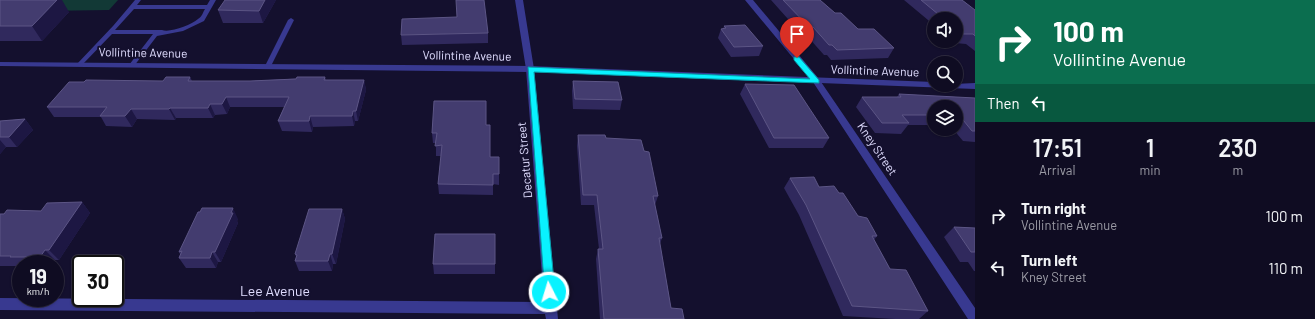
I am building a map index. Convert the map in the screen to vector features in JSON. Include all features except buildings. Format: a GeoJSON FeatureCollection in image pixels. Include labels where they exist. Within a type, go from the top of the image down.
{"type":"FeatureCollection","features":[{"type":"Feature","properties":{"kind":"street","name":"Decatur Street"},"geometry":{"type":"LineString","coordinates":[[518,0],[530,69],[551,313]]}},
{"type":"Feature","properties":{"kind":"street","name":"Kney Street"},"geometry":{"type":"LineString","coordinates":[[749,0],[816,81],[975,319]]}},
{"type":"Feature","properties":{"kind":"street","name":"Vollintine Avenue"},"geometry":{"type":"LineString","coordinates":[[0,64],[530,69],[927,85]]}},
{"type":"Feature","properties":{"kind":"street","name":"Vollintine Avenue"},"geometry":{"type":"LineString","coordinates":[[963,86],[975,86]]}},
{"type":"Feature","properties":{"kind":"street","name":"Lee Avenue"},"geometry":{"type":"LineString","coordinates":[[0,304],[551,313]]}},
{"type":"Feature","properties":{"kind":"lane"},"geometry":{"type":"LineString","coordinates":[[79,64],[111,32],[138,0]]}},
{"type":"Feature","properties":{"kind":"lane"},"geometry":{"type":"LineString","coordinates":[[132,65],[155,35],[198,23],[202,20],[213,0]]}},
{"type":"Feature","properties":{"kind":"lane"},"geometry":{"type":"LineString","coordinates":[[132,8],[209,7]]}},
{"type":"Feature","properties":{"kind":"lane"},"geometry":{"type":"LineString","coordinates":[[268,66],[291,20]]}},
{"type":"Feature","properties":{"kind":"lane"},"geometry":{"type":"LineString","coordinates":[[111,32],[170,32]]}},
{"type":"Feature","properties":{"kind":"green space"},"geometry":{"type":"Polygon","coordinates":[[[53,0],[118,0],[109,10],[42,11],[53,0]]]}},
{"type":"Feature","properties":{"kind":"route"},"geometry":{"type":"LineString","coordinates":[[549,292],[530,69],[816,81],[797,58]]}}]}
